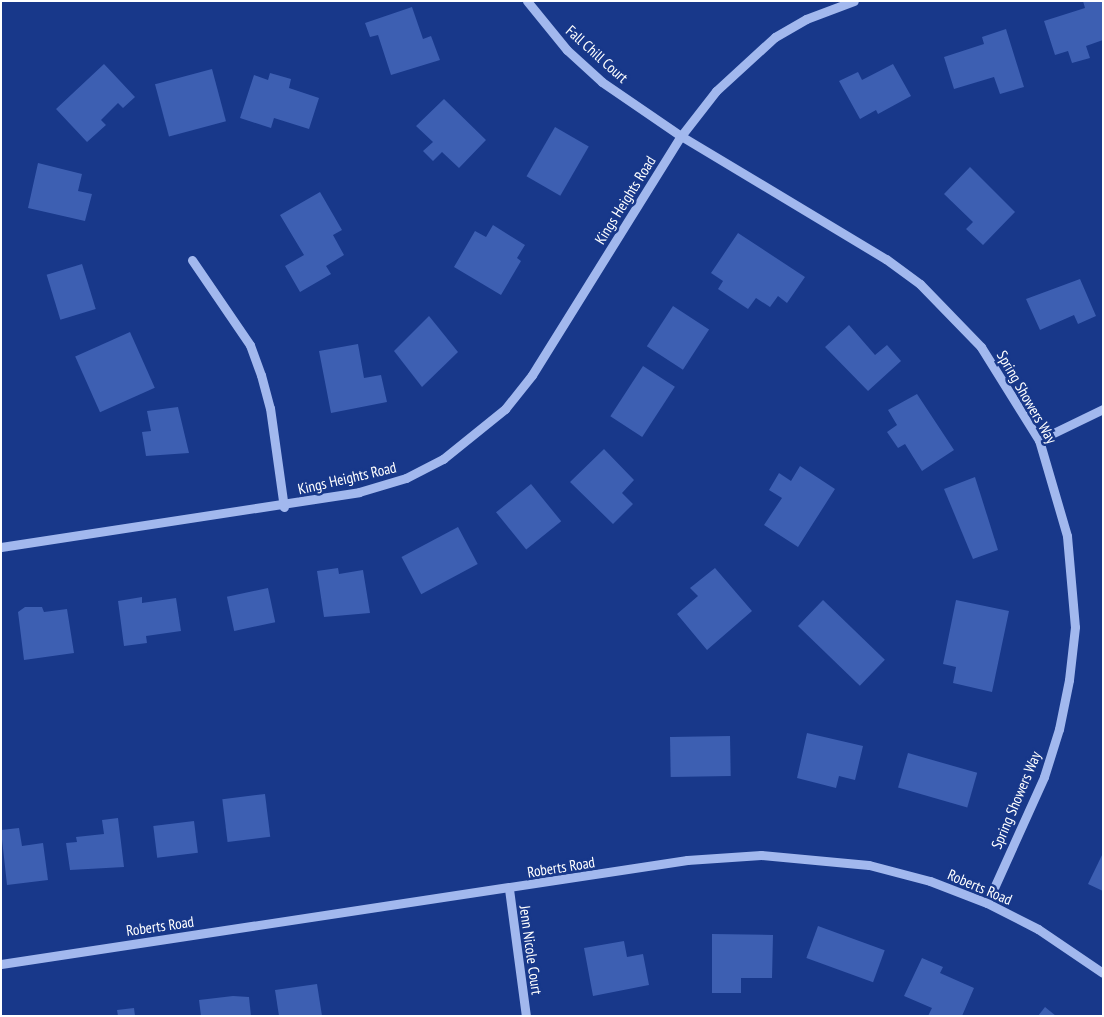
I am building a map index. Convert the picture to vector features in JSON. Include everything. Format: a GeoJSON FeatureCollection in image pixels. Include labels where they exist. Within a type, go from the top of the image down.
{"type":"FeatureCollection","features":[{"type":"Feature","properties":{"kind":"street","name":"Fall Chill Court"},"geometry":{"type":"LineString","coordinates":[[527,1],[567,50],[602,82],[681,136]]}},
{"type":"Feature","properties":{"kind":"street","name":"Kings Heights Road"},"geometry":{"type":"LineString","coordinates":[[1,547],[284,506],[406,478],[475,437],[532,375],[681,136],[716,91],[775,37],[806,19],[854,1]]}},
{"type":"Feature","properties":{"kind":"street","name":"Spring Showers Way"},"geometry":{"type":"LineString","coordinates":[[681,136],[886,258],[920,284],[981,347],[1039,440],[1057,490],[1067,536],[1075,627],[1069,680],[1059,729],[1044,777],[987,903]]}},
{"type":"Feature","properties":{"kind":"street"},"geometry":{"type":"LineString","coordinates":[[192,260],[250,345],[270,408],[284,506]]}},
{"type":"Feature","properties":{"kind":"street"},"geometry":{"type":"LineString","coordinates":[[1039,440],[1103,409]]}},
{"type":"Feature","properties":{"kind":"street","name":"Roberts Road"},"geometry":{"type":"LineString","coordinates":[[1,964],[508,889],[688,860],[762,855],[869,865],[930,881],[987,903],[1038,929],[1103,972]]}},
{"type":"Feature","properties":{"kind":"street","name":"Jenn Nicole Court"},"geometry":{"type":"LineString","coordinates":[[508,889],[526,1016]]}},
{"type":"Feature","properties":{"kind":"building"},"geometry":{"type":"Polygon","coordinates":[[[1083,1],[1103,1],[1103,40],[1086,46],[1090,58],[1072,63],[1068,51],[1055,55],[1044,21],[1085,8],[1083,1]]]}},
{"type":"Feature","properties":{"kind":"building"},"geometry":{"type":"Polygon","coordinates":[[[412,7],[423,39],[431,36],[440,60],[391,75],[378,35],[370,37],[365,23],[412,7]]]}},
{"type":"Feature","properties":{"kind":"building"},"geometry":{"type":"Polygon","coordinates":[[[1006,29],[1024,87],[1000,94],[994,77],[954,89],[944,57],[984,44],[982,37],[1006,29]]]}},
{"type":"Feature","properties":{"kind":"building"},"geometry":{"type":"Polygon","coordinates":[[[104,64],[135,97],[123,108],[118,103],[101,120],[106,125],[87,142],[56,109],[104,64]]]}},
{"type":"Feature","properties":{"kind":"building"},"geometry":{"type":"Polygon","coordinates":[[[893,64],[911,96],[878,114],[876,110],[860,119],[839,81],[858,72],[862,80],[893,64]]]}},
{"type":"Feature","properties":{"kind":"building"},"geometry":{"type":"Polygon","coordinates":[[[212,69],[226,121],[169,136],[155,84],[212,69]]]}},
{"type":"Feature","properties":{"kind":"building"},"geometry":{"type":"Polygon","coordinates":[[[270,73],[291,79],[289,88],[319,98],[309,129],[274,118],[271,128],[240,118],[254,75],[268,80],[270,73]]]}},
{"type":"Feature","properties":{"kind":"building"},"geometry":{"type":"Polygon","coordinates":[[[444,99],[486,140],[459,168],[442,152],[433,161],[423,151],[433,142],[416,126],[444,99]]]}},
{"type":"Feature","properties":{"kind":"building"},"geometry":{"type":"Polygon","coordinates":[[[555,127],[589,146],[560,196],[526,176],[555,127]]]}},
{"type":"Feature","properties":{"kind":"building"},"geometry":{"type":"Polygon","coordinates":[[[38,163],[82,174],[78,191],[92,194],[85,221],[28,208],[38,163]]]}},
{"type":"Feature","properties":{"kind":"building"},"geometry":{"type":"Polygon","coordinates":[[[970,167],[1015,212],[983,245],[966,229],[973,222],[944,194],[970,167]]]}},
{"type":"Feature","properties":{"kind":"building"},"geometry":{"type":"Polygon","coordinates":[[[320,192],[342,230],[333,235],[344,255],[326,266],[331,274],[300,292],[285,266],[304,255],[280,215],[320,192]]]}},
{"type":"Feature","properties":{"kind":"building"},"geometry":{"type":"Polygon","coordinates":[[[493,225],[525,245],[517,258],[521,261],[501,295],[454,267],[475,231],[486,237],[493,225]]]}},
{"type":"Feature","properties":{"kind":"building"},"geometry":{"type":"Polygon","coordinates":[[[738,233],[805,277],[787,303],[778,296],[770,307],[756,298],[748,309],[718,289],[723,281],[711,273],[738,233]]]}},
{"type":"Feature","properties":{"kind":"building"},"geometry":{"type":"Polygon","coordinates":[[[82,264],[96,309],[60,320],[47,275],[82,264]]]}},
{"type":"Feature","properties":{"kind":"building"},"geometry":{"type":"Polygon","coordinates":[[[1080,279],[1096,316],[1078,324],[1074,315],[1040,330],[1026,299],[1080,279]]]}},
{"type":"Feature","properties":{"kind":"building"},"geometry":{"type":"Polygon","coordinates":[[[673,306],[709,329],[683,370],[647,346],[673,306]]]}},
{"type":"Feature","properties":{"kind":"building"},"geometry":{"type":"Polygon","coordinates":[[[429,316],[458,352],[422,387],[394,351],[429,316]]]}},
{"type":"Feature","properties":{"kind":"building"},"geometry":{"type":"Polygon","coordinates":[[[849,325],[875,355],[887,345],[901,361],[868,391],[825,347],[849,325]]]}},
{"type":"Feature","properties":{"kind":"building"},"geometry":{"type":"Polygon","coordinates":[[[130,332],[155,388],[100,412],[75,356],[130,332]]]}},
{"type":"Feature","properties":{"kind":"building"},"geometry":{"type":"Polygon","coordinates":[[[358,344],[364,378],[381,375],[387,402],[331,413],[319,351],[358,344]]]}},
{"type":"Feature","properties":{"kind":"building"},"geometry":{"type":"Polygon","coordinates":[[[643,366],[675,387],[642,437],[610,416],[643,366]]]}},
{"type":"Feature","properties":{"kind":"building"},"geometry":{"type":"Polygon","coordinates":[[[917,394],[954,450],[922,471],[905,444],[898,448],[887,432],[897,425],[888,410],[917,394]]]}},
{"type":"Feature","properties":{"kind":"building"},"geometry":{"type":"Polygon","coordinates":[[[178,407],[189,453],[146,456],[142,432],[151,431],[147,411],[178,407]]]}},
{"type":"Feature","properties":{"kind":"building"},"geometry":{"type":"Polygon","coordinates":[[[604,449],[634,480],[622,493],[633,504],[613,524],[570,482],[604,449]]]}},
{"type":"Feature","properties":{"kind":"building"},"geometry":{"type":"Polygon","coordinates":[[[800,466],[835,489],[798,547],[764,525],[782,498],[769,490],[779,473],[791,481],[800,466]]]}},
{"type":"Feature","properties":{"kind":"building"},"geometry":{"type":"Polygon","coordinates":[[[975,477],[998,550],[973,559],[944,489],[975,477]]]}},
{"type":"Feature","properties":{"kind":"building"},"geometry":{"type":"Polygon","coordinates":[[[531,484],[561,521],[526,550],[496,512],[531,484]]]}},
{"type":"Feature","properties":{"kind":"building"},"geometry":{"type":"Polygon","coordinates":[[[458,527],[478,564],[421,594],[401,557],[458,527]]]}},
{"type":"Feature","properties":{"kind":"building"},"geometry":{"type":"Polygon","coordinates":[[[338,568],[339,574],[363,570],[370,613],[324,617],[317,571],[338,568]]]}},
{"type":"Feature","properties":{"kind":"building"},"geometry":{"type":"Polygon","coordinates":[[[715,568],[752,611],[707,650],[677,614],[698,596],[690,588],[715,568]]]}},
{"type":"Feature","properties":{"kind":"building"},"geometry":{"type":"Polygon","coordinates":[[[268,588],[275,622],[234,631],[227,597],[268,588]]]}},
{"type":"Feature","properties":{"kind":"building"},"geometry":{"type":"Polygon","coordinates":[[[142,597],[142,603],[176,598],[181,631],[146,636],[147,643],[124,646],[118,601],[142,597]]]}},
{"type":"Feature","properties":{"kind":"building"},"geometry":{"type":"Polygon","coordinates":[[[823,600],[885,660],[860,686],[798,626],[823,600]]]}},
{"type":"Feature","properties":{"kind":"building"},"geometry":{"type":"Polygon","coordinates":[[[956,600],[1009,611],[992,692],[953,683],[956,667],[943,664],[956,600]]]}},
{"type":"Feature","properties":{"kind":"building"},"geometry":{"type":"Polygon","coordinates":[[[25,607],[42,607],[44,612],[67,609],[74,653],[24,660],[18,612],[25,607]]]}},
{"type":"Feature","properties":{"kind":"building"},"geometry":{"type":"Polygon","coordinates":[[[807,733],[863,746],[855,780],[839,776],[836,788],[797,778],[807,733]]]}},
{"type":"Feature","properties":{"kind":"building"},"geometry":{"type":"Polygon","coordinates":[[[730,736],[731,776],[671,777],[670,737],[730,736]]]}},
{"type":"Feature","properties":{"kind":"building"},"geometry":{"type":"Polygon","coordinates":[[[908,753],[977,773],[967,807],[898,788],[908,753]]]}},
{"type":"Feature","properties":{"kind":"building"},"geometry":{"type":"Polygon","coordinates":[[[265,794],[270,837],[228,842],[222,799],[265,794]]]}},
{"type":"Feature","properties":{"kind":"building"},"geometry":{"type":"Polygon","coordinates":[[[118,818],[124,867],[70,870],[66,843],[77,842],[76,837],[104,834],[102,820],[118,818]]]}},
{"type":"Feature","properties":{"kind":"building"},"geometry":{"type":"Polygon","coordinates":[[[194,821],[198,853],[157,858],[153,826],[194,821]]]}},
{"type":"Feature","properties":{"kind":"building"},"geometry":{"type":"Polygon","coordinates":[[[19,828],[22,846],[43,843],[48,880],[7,885],[1,830],[19,828]]]}},
{"type":"Feature","properties":{"kind":"building"},"geometry":{"type":"Polygon","coordinates":[[[1103,853],[1103,891],[1088,884],[1103,853]]]}},
{"type":"Feature","properties":{"kind":"building"},"geometry":{"type":"Polygon","coordinates":[[[818,926],[885,950],[873,982],[806,958],[818,926]]]}},
{"type":"Feature","properties":{"kind":"building"},"geometry":{"type":"Polygon","coordinates":[[[712,934],[773,935],[772,978],[741,978],[741,993],[712,993],[712,934]]]}},
{"type":"Feature","properties":{"kind":"building"},"geometry":{"type":"Polygon","coordinates":[[[624,941],[627,957],[643,954],[649,985],[593,996],[584,948],[624,941]]]}},
{"type":"Feature","properties":{"kind":"building"},"geometry":{"type":"Polygon","coordinates":[[[922,958],[943,967],[940,973],[974,988],[962,1016],[928,1016],[932,1008],[904,996],[922,958]]]}},
{"type":"Feature","properties":{"kind":"building"},"geometry":{"type":"Polygon","coordinates":[[[317,984],[322,1016],[279,1016],[275,990],[317,984]]]}},
{"type":"Feature","properties":{"kind":"building"},"geometry":{"type":"Polygon","coordinates":[[[233,996],[249,997],[251,1016],[201,1016],[199,1000],[233,996]]]}},
{"type":"Feature","properties":{"kind":"building"},"geometry":{"type":"Polygon","coordinates":[[[1045,1007],[1056,1016],[1038,1016],[1045,1007]]]}},
{"type":"Feature","properties":{"kind":"building"},"geometry":{"type":"Polygon","coordinates":[[[134,1008],[135,1016],[118,1016],[117,1010],[134,1008]]]}}]}
